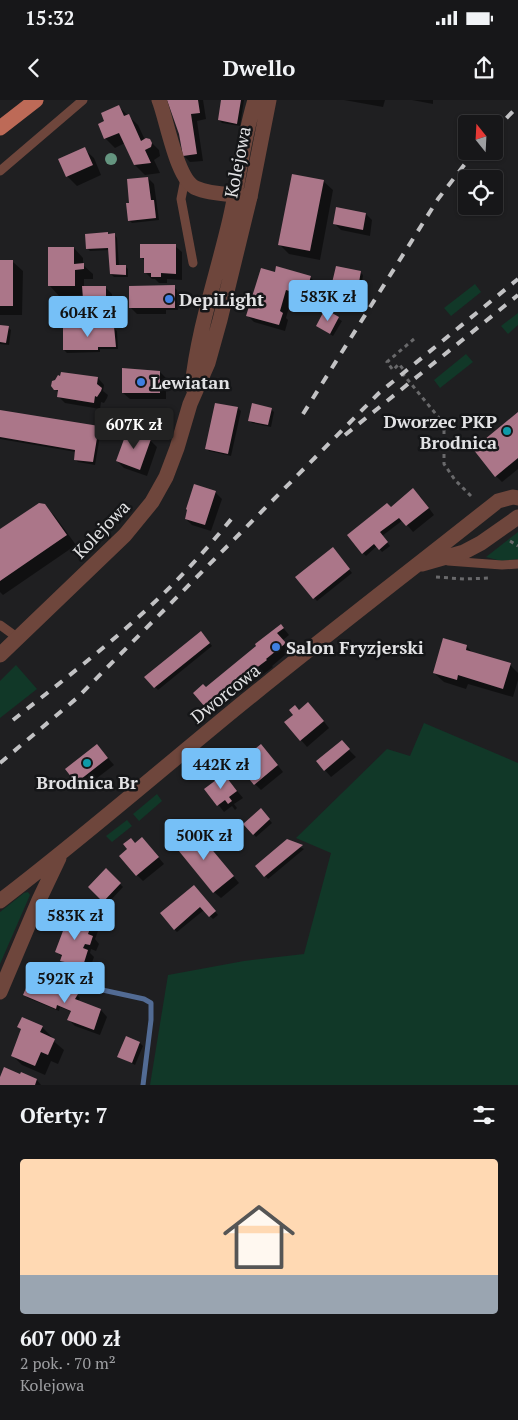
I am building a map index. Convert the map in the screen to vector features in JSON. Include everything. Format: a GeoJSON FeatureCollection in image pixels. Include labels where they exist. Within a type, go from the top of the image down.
{"type":"FeatureCollection","features":[{"type":"Feature","properties":{"kind":"main road"},"geometry":{"type":"LineString","coordinates":[[0,128],[36,100]]}},
{"type":"Feature","properties":{"kind":"street"},"geometry":{"type":"LineString","coordinates":[[159,100],[178,166],[185,179],[193,188],[242,196]]}},
{"type":"Feature","properties":{"kind":"street","name":"Kolejowa"},"geometry":{"type":"LineString","coordinates":[[0,655],[125,535],[152,502],[166,476],[177,448],[190,404],[208,363],[220,320],[242,196],[255,100]]}},
{"type":"Feature","properties":{"kind":"street","name":"Kolejowa"},"geometry":{"type":"LineString","coordinates":[[190,404],[195,362],[204,318],[242,196],[269,100]]}},
{"type":"Feature","properties":{"kind":"street"},"geometry":{"type":"LineString","coordinates":[[204,318],[220,320]]}},
{"type":"Feature","properties":{"kind":"street","name":"Dworcowa"},"geometry":{"type":"LineString","coordinates":[[0,901],[61,855],[108,813],[322,638],[418,566],[498,501],[516,496]]}},
{"type":"Feature","properties":{"kind":"street","name":"Dworcowa"},"geometry":{"type":"LineString","coordinates":[[418,566],[464,552],[481,543],[518,517]]}},
{"type":"Feature","properties":{"kind":"street","name":"Dworcowa"},"geometry":{"type":"LineString","coordinates":[[0,992],[39,900],[61,855]]}},
{"type":"Feature","properties":{"kind":"lane"},"geometry":{"type":"LineString","coordinates":[[0,171],[83,100]]}},
{"type":"Feature","properties":{"kind":"lane"},"geometry":{"type":"LineString","coordinates":[[185,179],[181,199],[193,263]]}},
{"type":"Feature","properties":{"kind":"lane"},"geometry":{"type":"LineString","coordinates":[[440,560],[493,565],[518,564]]}},
{"type":"Feature","properties":{"kind":"lane"},"geometry":{"type":"LineString","coordinates":[[0,626],[18,638]]}},
{"type":"Feature","properties":{"kind":"path"},"geometry":{"type":"LineString","coordinates":[[414,339],[386,362],[393,370],[399,364],[403,369],[403,374],[444,424],[444,464],[455,480],[474,498]]}},
{"type":"Feature","properties":{"kind":"path"},"geometry":{"type":"LineString","coordinates":[[508,540],[518,546]]}},
{"type":"Feature","properties":{"kind":"path"},"geometry":{"type":"LineString","coordinates":[[429,576],[464,579],[498,578]]}},
{"type":"Feature","properties":{"kind":"green space"},"geometry":{"type":"Polygon","coordinates":[[[475,284],[481,292],[451,316],[444,308],[475,284]]]}},
{"type":"Feature","properties":{"kind":"green space"},"geometry":{"type":"Polygon","coordinates":[[[518,313],[518,325],[508,334],[501,326],[518,313]]]}},
{"type":"Feature","properties":{"kind":"green space"},"geometry":{"type":"Polygon","coordinates":[[[466,354],[473,362],[440,388],[434,380],[466,354]]]}},
{"type":"Feature","properties":{"kind":"green space"},"geometry":{"type":"Polygon","coordinates":[[[518,532],[518,559],[501,561],[486,557],[518,532]]]}},
{"type":"Feature","properties":{"kind":"green space"},"geometry":{"type":"Polygon","coordinates":[[[16,665],[37,689],[0,718],[0,681],[16,665]]]}},
{"type":"Feature","properties":{"kind":"green space"},"geometry":{"type":"Polygon","coordinates":[[[424,723],[518,763],[518,1085],[150,1085],[168,975],[244,961],[304,954],[331,853],[296,838],[387,749],[410,756],[424,723]]]}},
{"type":"Feature","properties":{"kind":"green space"},"geometry":{"type":"Polygon","coordinates":[[[157,794],[162,801],[139,821],[133,814],[157,794]]]}},
{"type":"Feature","properties":{"kind":"green space"},"geometry":{"type":"Polygon","coordinates":[[[127,820],[132,826],[112,842],[106,836],[127,820]]]}},
{"type":"Feature","properties":{"kind":"green space"},"geometry":{"type":"Polygon","coordinates":[[[28,892],[30,895],[0,964],[0,912],[24,893],[28,892]]]}},
{"type":"Feature","properties":{"kind":"building"},"geometry":{"type":"Polygon","coordinates":[[[167,100],[198,100],[200,113],[191,114],[197,154],[183,156],[179,134],[167,100]]]}},
{"type":"Feature","properties":{"kind":"building"},"geometry":{"type":"Polygon","coordinates":[[[221,100],[241,100],[237,124],[218,120],[221,100]]]}},
{"type":"Feature","properties":{"kind":"building"},"geometry":{"type":"Polygon","coordinates":[[[119,105],[124,116],[129,114],[141,141],[146,138],[150,139],[151,147],[145,150],[151,163],[134,165],[119,133],[104,139],[98,124],[104,121],[101,113],[119,105]]]}},
{"type":"Feature","properties":{"kind":"building"},"geometry":{"type":"Polygon","coordinates":[[[85,147],[93,165],[66,177],[58,159],[85,147]]]}},
{"type":"Feature","properties":{"kind":"building"},"geometry":{"type":"Polygon","coordinates":[[[292,174],[324,180],[310,251],[278,245],[292,174]]]}},
{"type":"Feature","properties":{"kind":"building"},"geometry":{"type":"Polygon","coordinates":[[[148,177],[156,218],[128,221],[126,203],[129,203],[127,179],[148,177]]]}},
{"type":"Feature","properties":{"kind":"building"},"geometry":{"type":"Polygon","coordinates":[[[336,207],[366,213],[363,230],[333,224],[336,207]]]}},
{"type":"Feature","properties":{"kind":"building"},"geometry":{"type":"Polygon","coordinates":[[[108,232],[108,234],[115,233],[116,265],[126,265],[126,275],[110,274],[108,248],[86,249],[85,234],[108,232]]]}},
{"type":"Feature","properties":{"kind":"building"},"geometry":{"type":"Polygon","coordinates":[[[140,244],[176,244],[176,274],[161,273],[161,277],[151,277],[151,273],[144,273],[144,258],[140,258],[140,244]]]}},
{"type":"Feature","properties":{"kind":"building"},"geometry":{"type":"Polygon","coordinates":[[[48,247],[74,247],[74,264],[84,263],[84,269],[75,270],[75,286],[48,286],[48,247]]]}},
{"type":"Feature","properties":{"kind":"building"},"geometry":{"type":"Polygon","coordinates":[[[0,260],[13,260],[13,306],[0,306],[0,260]]]}},
{"type":"Feature","properties":{"kind":"building"},"geometry":{"type":"Polygon","coordinates":[[[276,266],[311,276],[305,296],[286,290],[280,311],[283,313],[279,325],[246,316],[261,268],[275,272],[276,266]]]}},
{"type":"Feature","properties":{"kind":"building"},"geometry":{"type":"Polygon","coordinates":[[[336,266],[361,271],[358,288],[332,283],[336,266]]]}},
{"type":"Feature","properties":{"kind":"building"},"geometry":{"type":"Polygon","coordinates":[[[175,285],[175,308],[129,308],[129,286],[175,285]]]}},
{"type":"Feature","properties":{"kind":"building"},"geometry":{"type":"Polygon","coordinates":[[[82,286],[106,286],[106,299],[83,299],[82,286]]]}},
{"type":"Feature","properties":{"kind":"building"},"geometry":{"type":"Polygon","coordinates":[[[325,309],[339,317],[330,334],[316,326],[325,309]]]}},
{"type":"Feature","properties":{"kind":"building"},"geometry":{"type":"Polygon","coordinates":[[[0,325],[9,326],[6,343],[0,342],[0,325]]]}},
{"type":"Feature","properties":{"kind":"building"},"geometry":{"type":"Polygon","coordinates":[[[63,326],[114,326],[116,347],[98,347],[98,350],[63,350],[63,326]]]}},
{"type":"Feature","properties":{"kind":"building","name":"Lewiatan"},"geometry":{"type":"Polygon","coordinates":[[[122,368],[160,371],[160,393],[122,393],[122,368]]]}},
{"type":"Feature","properties":{"kind":"building"},"geometry":{"type":"Polygon","coordinates":[[[61,372],[98,377],[97,384],[102,388],[97,397],[95,396],[94,403],[57,397],[58,390],[54,390],[51,386],[52,381],[58,375],[60,376],[61,372]]]}},
{"type":"Feature","properties":{"kind":"building"},"geometry":{"type":"Polygon","coordinates":[[[215,403],[238,407],[228,454],[205,449],[215,403]]]}},
{"type":"Feature","properties":{"kind":"building"},"geometry":{"type":"Polygon","coordinates":[[[252,403],[272,408],[268,425],[248,421],[252,403]]]}},
{"type":"Feature","properties":{"kind":"building"},"geometry":{"type":"Polygon","coordinates":[[[0,410],[99,426],[93,462],[74,460],[75,450],[0,437],[0,410]]]}},
{"type":"Feature","properties":{"kind":"building","name":"Dworzec PKP Brodnica"},"geometry":{"type":"Polygon","coordinates":[[[518,412],[518,458],[495,477],[473,449],[518,412]]]}},
{"type":"Feature","properties":{"kind":"building"},"geometry":{"type":"Polygon","coordinates":[[[127,431],[151,439],[140,470],[116,461],[127,431]]]}},
{"type":"Feature","properties":{"kind":"building"},"geometry":{"type":"Polygon","coordinates":[[[194,484],[216,491],[205,525],[185,519],[186,509],[194,484]]]}},
{"type":"Feature","properties":{"kind":"building"},"geometry":{"type":"Polygon","coordinates":[[[413,488],[429,508],[406,526],[399,518],[380,532],[388,542],[379,550],[374,544],[362,554],[347,535],[387,503],[391,507],[413,488]]]}},
{"type":"Feature","properties":{"kind":"building"},"geometry":{"type":"Polygon","coordinates":[[[39,503],[45,504],[67,535],[0,581],[0,529],[39,503]]]}},
{"type":"Feature","properties":{"kind":"building"},"geometry":{"type":"Polygon","coordinates":[[[333,547],[350,569],[313,599],[295,577],[333,547]]]}},
{"type":"Feature","properties":{"kind":"building"},"geometry":{"type":"Polygon","coordinates":[[[281,624],[284,628],[277,633],[286,643],[267,660],[205,707],[193,693],[203,684],[206,687],[281,624]]]}},
{"type":"Feature","properties":{"kind":"building"},"geometry":{"type":"Polygon","coordinates":[[[201,631],[210,643],[154,688],[144,677],[201,631]]]}},
{"type":"Feature","properties":{"kind":"building"},"geometry":{"type":"Polygon","coordinates":[[[443,638],[467,645],[466,650],[511,663],[503,689],[458,675],[457,680],[433,673],[443,638]]]}},
{"type":"Feature","properties":{"kind":"building"},"geometry":{"type":"Polygon","coordinates":[[[308,702],[324,721],[300,741],[284,722],[293,715],[289,710],[295,705],[299,710],[308,702]]]}},
{"type":"Feature","properties":{"kind":"building"},"geometry":{"type":"Polygon","coordinates":[[[342,740],[350,749],[324,771],[316,761],[342,740]]]}},
{"type":"Feature","properties":{"kind":"building","name":"Brodnica Br"},"geometry":{"type":"Polygon","coordinates":[[[97,744],[108,758],[76,783],[65,769],[97,744]]]}},
{"type":"Feature","properties":{"kind":"building"},"geometry":{"type":"Polygon","coordinates":[[[261,744],[278,765],[254,785],[237,764],[261,744]]]}},
{"type":"Feature","properties":{"kind":"building"},"geometry":{"type":"Polygon","coordinates":[[[224,774],[237,791],[229,797],[232,801],[228,804],[225,800],[217,806],[204,789],[224,774]]]}},
{"type":"Feature","properties":{"kind":"building"},"geometry":{"type":"Polygon","coordinates":[[[261,808],[270,819],[253,835],[243,824],[261,808]]]}},
{"type":"Feature","properties":{"kind":"building"},"geometry":{"type":"Polygon","coordinates":[[[194,828],[234,876],[213,893],[174,845],[194,828]]]}},
{"type":"Feature","properties":{"kind":"building"},"geometry":{"type":"Polygon","coordinates":[[[142,837],[159,857],[136,876],[119,856],[127,849],[123,844],[131,838],[135,843],[142,837]]]}},
{"type":"Feature","properties":{"kind":"building"},"geometry":{"type":"Polygon","coordinates":[[[287,839],[303,845],[264,877],[255,866],[287,839]]]}},
{"type":"Feature","properties":{"kind":"building"},"geometry":{"type":"Polygon","coordinates":[[[106,868],[121,883],[103,902],[88,887],[106,868]]]}},
{"type":"Feature","properties":{"kind":"building"},"geometry":{"type":"Polygon","coordinates":[[[194,885],[216,911],[209,917],[200,907],[174,930],[160,913],[194,885]]]}},
{"type":"Feature","properties":{"kind":"building"},"geometry":{"type":"Polygon","coordinates":[[[69,915],[92,923],[88,934],[93,936],[90,945],[85,944],[83,948],[88,950],[83,966],[60,961],[62,955],[55,952],[69,915]]]}},
{"type":"Feature","properties":{"kind":"building"},"geometry":{"type":"Polygon","coordinates":[[[29,981],[53,991],[56,985],[78,994],[75,999],[101,1009],[94,1030],[67,1020],[71,1011],[57,1005],[56,1009],[23,995],[29,981]]]}},
{"type":"Feature","properties":{"kind":"building"},"geometry":{"type":"Polygon","coordinates":[[[22,1017],[43,1026],[40,1032],[55,1039],[48,1055],[41,1052],[35,1066],[11,1056],[21,1029],[17,1027],[22,1017]]]}},
{"type":"Feature","properties":{"kind":"building"},"geometry":{"type":"Polygon","coordinates":[[[126,1036],[140,1042],[132,1063],[117,1057],[126,1036]]]}},
{"type":"Feature","properties":{"kind":"building"},"geometry":{"type":"Polygon","coordinates":[[[4,1067],[37,1079],[35,1085],[0,1085],[0,1077],[4,1067]]]}},
{"type":"Feature","properties":{"kind":"waterway"},"geometry":{"type":"LineString","coordinates":[[61,981],[144,999],[151,1003],[151,1020],[143,1085]]}},
{"type":"Feature","properties":{"kind":"railway"},"geometry":{"type":"LineString","coordinates":[[503,122],[518,106]]}},
{"type":"Feature","properties":{"kind":"railway"},"geometry":{"type":"LineString","coordinates":[[303,414],[438,199],[468,160]]}},
{"type":"Feature","properties":{"kind":"railway"},"geometry":{"type":"LineString","coordinates":[[0,763],[77,698],[379,393],[518,279]]}},
{"type":"Feature","properties":{"kind":"railway"},"geometry":{"type":"LineString","coordinates":[[345,435],[518,295]]}},
{"type":"Feature","properties":{"kind":"railway"},"geometry":{"type":"LineString","coordinates":[[13,720],[145,611],[191,566],[233,517]]}},
{"type":"Feature","properties":{"kind":"place","name":"DepiLight"},"geometry":{"type":"Point","coordinates":[169,299]}},
{"type":"Feature","properties":{"kind":"place","name":"Lewiatan"},"geometry":{"type":"Point","coordinates":[141,382]}},
{"type":"Feature","properties":{"kind":"place","name":"Dworzec PKP Brodnica"},"geometry":{"type":"Point","coordinates":[507,431]}},
{"type":"Feature","properties":{"kind":"place","name":"Salon Fryzjerski"},"geometry":{"type":"Point","coordinates":[276,647]}},
{"type":"Feature","properties":{"kind":"place","name":"Brodnica Br"},"geometry":{"type":"Point","coordinates":[87,763]}}]}
